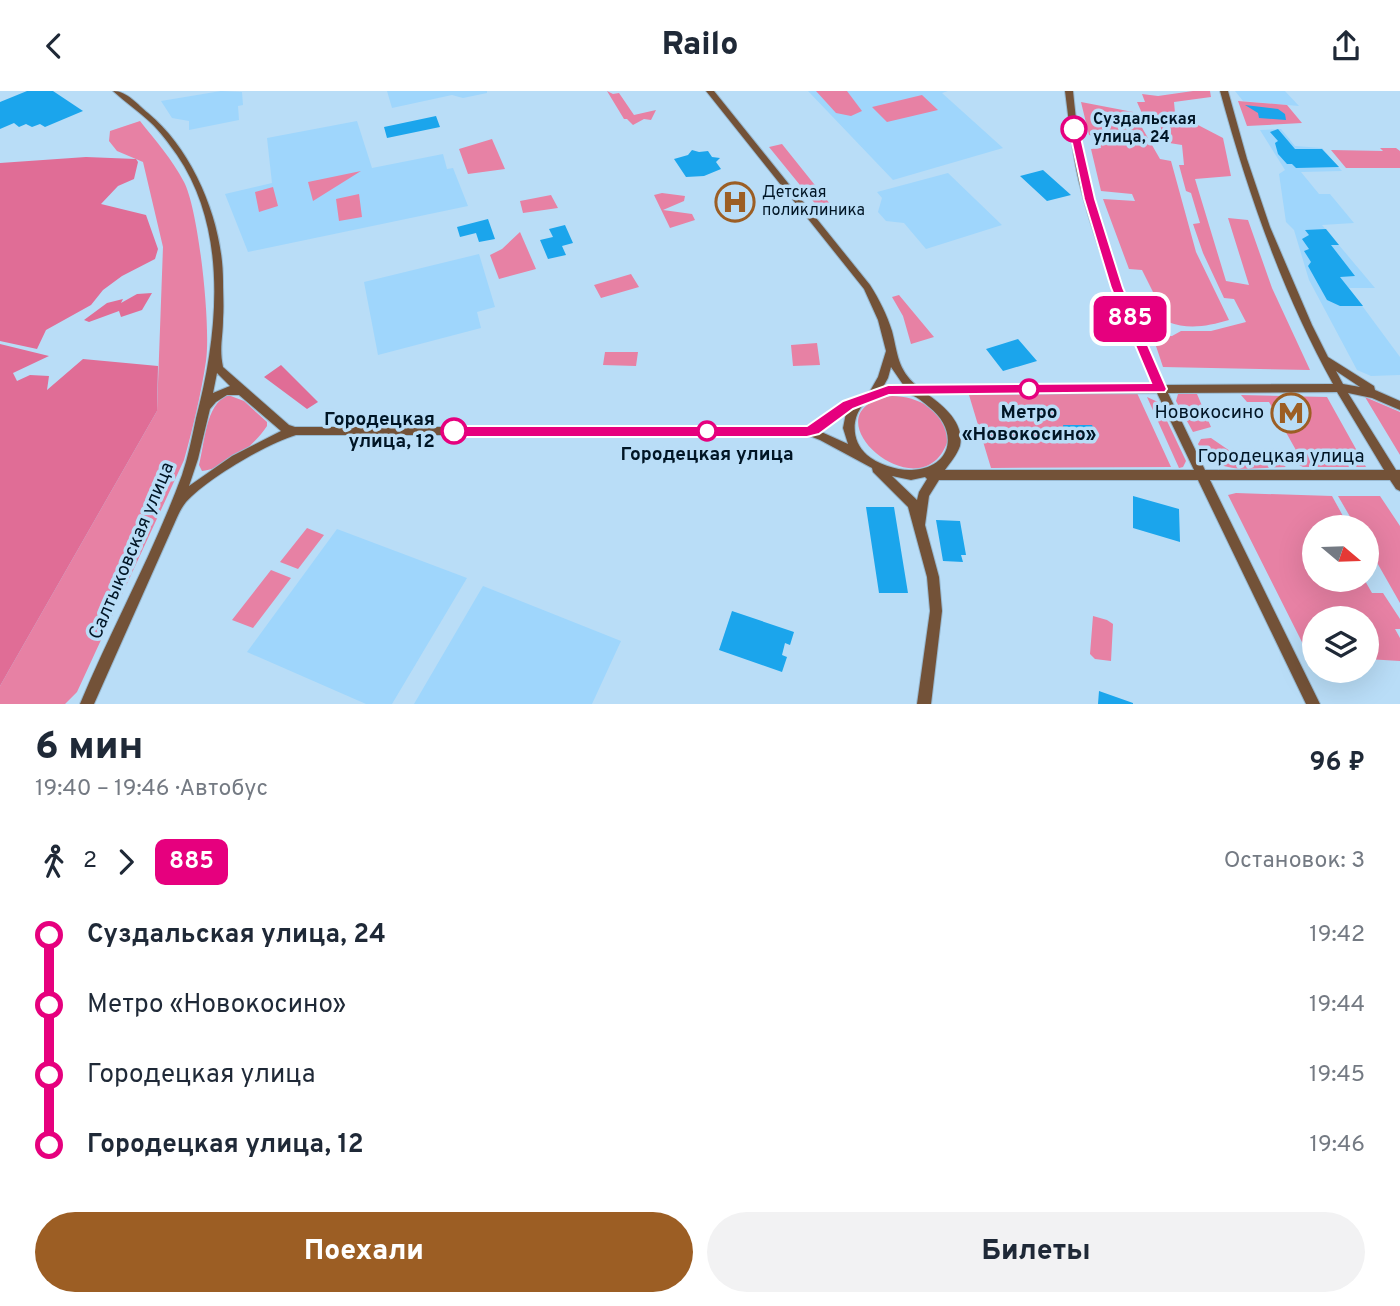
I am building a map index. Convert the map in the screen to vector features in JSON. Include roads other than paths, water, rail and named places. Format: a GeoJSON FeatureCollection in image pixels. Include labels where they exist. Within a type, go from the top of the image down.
{"type":"FeatureCollection","features":[{"type":"Feature","properties":{"kind":"street","name":"Салтыковская улица"},"geometry":{"type":"LineString","coordinates":[[87,704],[171,518],[194,453],[215,355],[220,294],[215,239],[192,176],[171,140],[149,116],[117,91]]}},
{"type":"Feature","properties":{"kind":"street"},"geometry":{"type":"LineString","coordinates":[[710,91],[867,287],[883,320],[899,374],[946,415],[954,430],[954,446],[920,504],[920,523]]}},
{"type":"Feature","properties":{"kind":"street"},"geometry":{"type":"LineString","coordinates":[[1069,91],[1077,148],[1106,253],[1124,306],[1160,389],[1313,704]]}},
{"type":"Feature","properties":{"kind":"street"},"geometry":{"type":"LineString","coordinates":[[1224,91],[1266,225],[1289,284],[1323,357],[1396,475],[1400,487]]}},
{"type":"Feature","properties":{"kind":"street"},"geometry":{"type":"LineString","coordinates":[[890,347],[886,370],[869,395],[851,412],[848,428],[853,443],[907,496],[920,523],[937,596],[924,704]]}},
{"type":"Feature","properties":{"kind":"street"},"geometry":{"type":"LineString","coordinates":[[215,355],[220,372],[285,428],[296,431],[807,432],[823,436],[898,474],[917,474],[933,470],[946,461]]}},
{"type":"Feature","properties":{"kind":"street"},"geometry":{"type":"LineString","coordinates":[[1323,357],[1345,374],[1395,403]]}},
{"type":"Feature","properties":{"kind":"street"},"geometry":{"type":"LineString","coordinates":[[807,432],[869,395],[896,390],[1340,388],[1359,390],[1395,403]]}},
{"type":"Feature","properties":{"kind":"street"},"geometry":{"type":"LineString","coordinates":[[204,410],[212,399],[224,391],[237,390],[250,397]]}},
{"type":"Feature","properties":{"kind":"street"},"geometry":{"type":"LineString","coordinates":[[896,390],[913,393],[934,403]]}},
{"type":"Feature","properties":{"kind":"street"},"geometry":{"type":"LineString","coordinates":[[244,457],[273,430],[276,423],[272,416]]}},
{"type":"Feature","properties":{"kind":"street"},"geometry":{"type":"LineString","coordinates":[[171,518],[183,498],[271,439],[296,431]]}},
{"type":"Feature","properties":{"kind":"street"},"geometry":{"type":"LineString","coordinates":[[194,453],[191,471],[194,477],[203,478],[219,473]]}},
{"type":"Feature","properties":{"kind":"street","name":"Городецкая улица"},"geometry":{"type":"LineString","coordinates":[[917,474],[1396,475]]}},
{"type":"Feature","properties":{"kind":"place","name":"Суздальская улица, 24"},"geometry":{"type":"Point","coordinates":[1074,129]}},
{"type":"Feature","properties":{"kind":"place","name":"Детская поликлиника"},"geometry":{"type":"Point","coordinates":[735,202]}},
{"type":"Feature","properties":{"kind":"place","name":"Метро «Новокосино»"},"geometry":{"type":"Point","coordinates":[1029,389]}},
{"type":"Feature","properties":{"kind":"place","name":"Новокосино"},"geometry":{"type":"Point","coordinates":[1291,413]}},
{"type":"Feature","properties":{"kind":"place","name":"Городецкая улица, 12"},"geometry":{"type":"Point","coordinates":[454,431]}},
{"type":"Feature","properties":{"kind":"place","name":"Городецкая улица"},"geometry":{"type":"Point","coordinates":[707,431]}}]}
